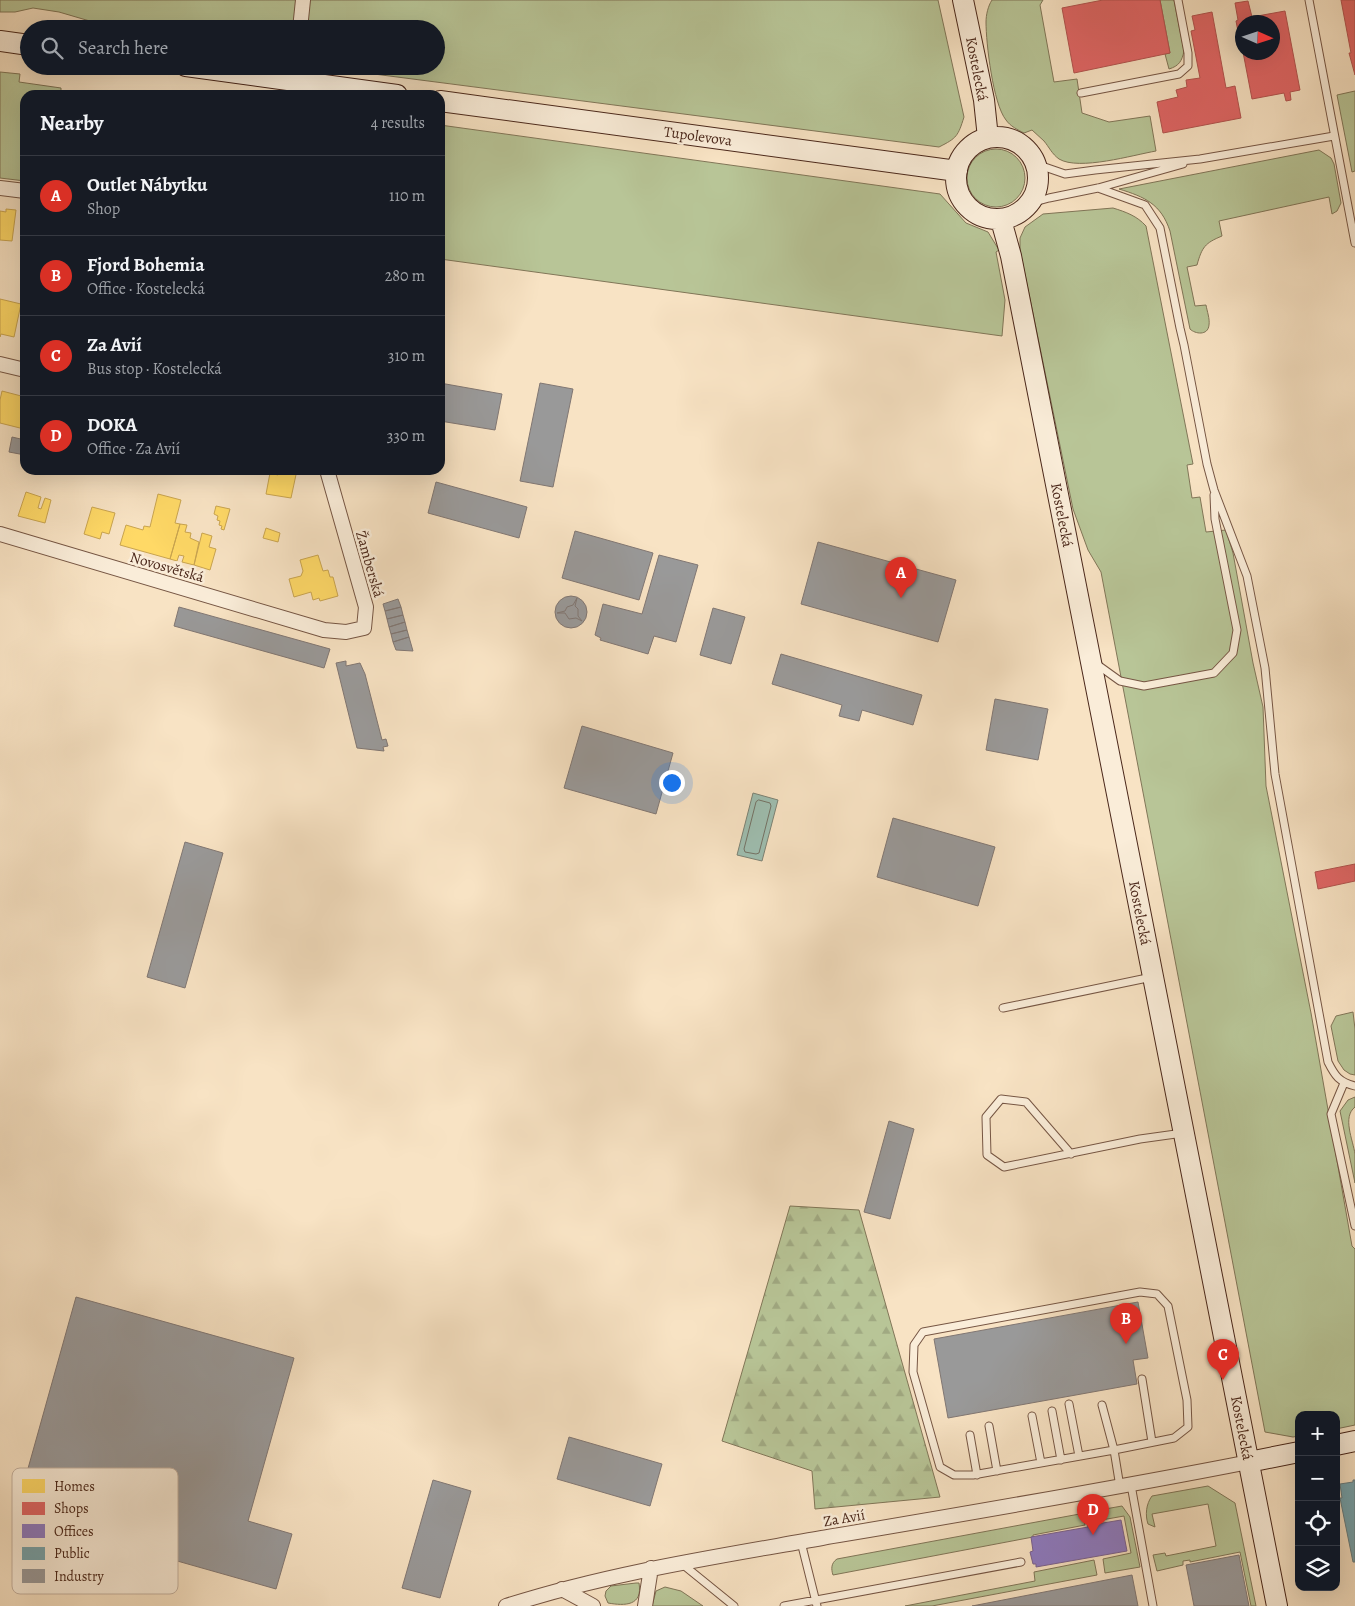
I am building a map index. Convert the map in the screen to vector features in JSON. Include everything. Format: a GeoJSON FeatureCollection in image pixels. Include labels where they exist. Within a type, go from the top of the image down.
{"type":"FeatureCollection","features":[{"type":"Feature","properties":{"kind":"street"},"geometry":{"type":"LineString","coordinates":[[301,20],[303,0]]}},
{"type":"Feature","properties":{"kind":"street","name":"Kostelecká"},"geometry":{"type":"LineString","coordinates":[[963,0],[984,100],[988,138]]}},
{"type":"Feature","properties":{"kind":"street"},"geometry":{"type":"LineString","coordinates":[[0,41],[20,44]]}},
{"type":"Feature","properties":{"kind":"street"},"geometry":{"type":"LineString","coordinates":[[250,75],[360,90]]}},
{"type":"Feature","properties":{"kind":"street","name":"Tupolevova"},"geometry":{"type":"LineString","coordinates":[[445,102],[957,171]]}},
{"type":"Feature","properties":{"kind":"street"},"geometry":{"type":"LineString","coordinates":[[1002,137],[1015,141],[1027,149],[1036,164],[1039,175],[1035,195],[1024,211],[1013,217],[1001,220],[987,219],[974,213],[964,203],[957,189],[957,171],[961,158],[966,151],[988,138],[1002,137]]}},
{"type":"Feature","properties":{"kind":"street"},"geometry":{"type":"LineString","coordinates":[[0,188],[20,190]]}},
{"type":"Feature","properties":{"kind":"street","name":"Kostelecká"},"geometry":{"type":"LineString","coordinates":[[1001,220],[1011,256],[1277,1606]]}},
{"type":"Feature","properties":{"kind":"street"},"geometry":{"type":"LineString","coordinates":[[0,364],[20,369]]}},
{"type":"Feature","properties":{"kind":"street","name":"Žamberská"},"geometry":{"type":"LineString","coordinates":[[324,630],[346,632],[364,628],[366,607],[328,475]]}},
{"type":"Feature","properties":{"kind":"street","name":"Novosvětská"},"geometry":{"type":"LineString","coordinates":[[0,534],[324,630]]}},
{"type":"Feature","properties":{"kind":"street"},"geometry":{"type":"LineString","coordinates":[[1340,1443],[1355,1441]]}},
{"type":"Feature","properties":{"kind":"street"},"geometry":{"type":"LineString","coordinates":[[1249,1462],[1295,1453]]}},
{"type":"Feature","properties":{"kind":"street","name":"Za Avií"},"geometry":{"type":"LineString","coordinates":[[506,1606],[562,1589],[651,1568],[1126,1486],[1249,1462]]}},
{"type":"Feature","properties":{"kind":"street"},"geometry":{"type":"LineString","coordinates":[[645,1606],[651,1568]]}},
{"type":"Feature","properties":{"kind":"street"},"geometry":{"type":"LineString","coordinates":[[562,1589],[593,1606]]}},
{"type":"Feature","properties":{"kind":"lane"},"geometry":{"type":"LineString","coordinates":[[1081,93],[1179,74],[1188,66],[1188,53],[1178,0]]}},
{"type":"Feature","properties":{"kind":"lane"},"geometry":{"type":"LineString","coordinates":[[1310,0],[1355,243]]}},
{"type":"Feature","properties":{"kind":"lane"},"geometry":{"type":"LineString","coordinates":[[1036,164],[1065,174],[1200,159],[1334,136]]}},
{"type":"Feature","properties":{"kind":"lane"},"geometry":{"type":"LineString","coordinates":[[1031,203],[1098,188],[1200,159]]}},
{"type":"Feature","properties":{"kind":"lane"},"geometry":{"type":"LineString","coordinates":[[1098,188],[1145,205],[1160,228],[1207,464],[1214,490],[1246,576],[1265,668],[1275,774],[1328,1062],[1334,1074],[1344,1083],[1355,1086]]}},
{"type":"Feature","properties":{"kind":"lane"},"geometry":{"type":"LineString","coordinates":[[1091,660],[1120,681],[1144,686],[1214,673],[1233,653],[1237,630],[1215,519],[1214,490]]}},
{"type":"Feature","properties":{"kind":"lane"},"geometry":{"type":"LineString","coordinates":[[1003,1008],[1153,977]]}},
{"type":"Feature","properties":{"kind":"lane"},"geometry":{"type":"LineString","coordinates":[[1344,1083],[1331,1114],[1355,1226]]}},
{"type":"Feature","properties":{"kind":"lane"},"geometry":{"type":"LineString","coordinates":[[1071,1154],[1026,1102],[1000,1099],[986,1116],[987,1155],[1004,1167],[1071,1154],[1140,1139],[1183,1132]]}},
{"type":"Feature","properties":{"kind":"lane"},"geometry":{"type":"LineString","coordinates":[[1140,1292],[1156,1294],[1168,1306],[1187,1400],[1188,1427],[1174,1438],[1114,1450],[977,1475],[954,1475],[940,1467],[913,1372],[914,1346],[923,1332],[1140,1292]]}},
{"type":"Feature","properties":{"kind":"lane"},"geometry":{"type":"LineString","coordinates":[[1142,1380],[1152,1442]]}},
{"type":"Feature","properties":{"kind":"lane"},"geometry":{"type":"LineString","coordinates":[[1069,1404],[1079,1456]]}},
{"type":"Feature","properties":{"kind":"lane"},"geometry":{"type":"LineString","coordinates":[[1102,1405],[1126,1486],[1154,1606]]}},
{"type":"Feature","properties":{"kind":"lane"},"geometry":{"type":"LineString","coordinates":[[1052,1411],[1061,1460]]}},
{"type":"Feature","properties":{"kind":"lane"},"geometry":{"type":"LineString","coordinates":[[1032,1416],[1041,1463]]}},
{"type":"Feature","properties":{"kind":"lane"},"geometry":{"type":"LineString","coordinates":[[989,1426],[997,1471]]}},
{"type":"Feature","properties":{"kind":"lane"},"geometry":{"type":"LineString","coordinates":[[970,1435],[977,1475]]}},
{"type":"Feature","properties":{"kind":"lane"},"geometry":{"type":"LineString","coordinates":[[801,1542],[817,1603]]}},
{"type":"Feature","properties":{"kind":"lane"},"geometry":{"type":"LineString","coordinates":[[784,1606],[817,1603],[1021,1562]]}},
{"type":"Feature","properties":{"kind":"lane"},"geometry":{"type":"LineString","coordinates":[[680,1563],[734,1606]]}},
{"type":"Feature","properties":{"kind":"green space"},"geometry":{"type":"Polygon","coordinates":[[[0,0],[938,0],[964,117],[956,136],[939,147],[382,75],[445,75],[445,20],[86,20],[59,12],[33,8],[15,12],[0,12],[0,0]]]}},
{"type":"Feature","properties":{"kind":"green space"},"geometry":{"type":"Polygon","coordinates":[[[992,0],[1043,0],[1040,5],[1054,82],[1077,79],[1082,113],[1109,122],[1150,116],[1156,151],[1092,163],[1068,162],[1059,159],[1052,153],[1044,141],[1032,130],[1024,133],[1014,128],[1006,120],[997,101],[989,58],[986,19],[992,0]]]}},
{"type":"Feature","properties":{"kind":"green space"},"geometry":{"type":"Polygon","coordinates":[[[1160,0],[1174,0],[1184,51],[1180,63],[1169,69],[1165,54],[1170,53],[1160,0]]]}},
{"type":"Feature","properties":{"kind":"green space"},"geometry":{"type":"Polygon","coordinates":[[[0,72],[20,74],[19,82],[61,88],[61,90],[20,90],[20,180],[0,178],[0,72]]]}},
{"type":"Feature","properties":{"kind":"green space"},"geometry":{"type":"Polygon","coordinates":[[[1355,91],[1355,171],[1352,172],[1337,95],[1355,91]]]}},
{"type":"Feature","properties":{"kind":"green space"},"geometry":{"type":"Polygon","coordinates":[[[445,126],[940,194],[966,223],[988,232],[999,250],[996,252],[1005,300],[1002,336],[445,260],[445,126]]]}},
{"type":"Feature","properties":{"kind":"green space"},"geometry":{"type":"Polygon","coordinates":[[[996,149],[1012,154],[1020,162],[1025,178],[1020,194],[1012,202],[996,207],[980,202],[972,194],[967,178],[972,162],[980,154],[996,149]]]}},
{"type":"Feature","properties":{"kind":"green space"},"geometry":{"type":"Polygon","coordinates":[[[1319,150],[1331,158],[1334,164],[1341,203],[1337,211],[1332,214],[1329,197],[1219,221],[1222,236],[1205,246],[1197,265],[1187,267],[1195,306],[1206,305],[1209,320],[1206,331],[1198,333],[1192,331],[1190,329],[1170,231],[1162,214],[1151,203],[1137,195],[1119,189],[1319,150]]]}},
{"type":"Feature","properties":{"kind":"green space"},"geometry":{"type":"Polygon","coordinates":[[[1113,208],[1131,215],[1146,226],[1193,464],[1187,465],[1192,498],[1200,497],[1206,532],[1226,530],[1233,553],[1263,707],[1266,786],[1311,1013],[1352,1246],[1355,1249],[1355,1425],[1340,1428],[1340,1411],[1295,1411],[1295,1437],[1265,1432],[1101,572],[1088,550],[1073,509],[1020,250],[1020,238],[1025,227],[1043,214],[1113,208]]]}},
{"type":"Feature","properties":{"kind":"green space"},"geometry":{"type":"Polygon","coordinates":[[[1353,1012],[1355,1075],[1344,1070],[1338,1061],[1331,1026],[1336,1016],[1353,1012]]]}},
{"type":"Feature","properties":{"kind":"green space"},"geometry":{"type":"Polygon","coordinates":[[[1355,1097],[1355,1107],[1349,1117],[1349,1129],[1355,1154],[1355,1183],[1340,1111],[1348,1100],[1355,1097]]]}},
{"type":"Feature","properties":{"kind":"green space"},"geometry":{"type":"Polygon","coordinates":[[[790,1206],[859,1210],[940,1497],[815,1509],[812,1471],[722,1441],[790,1206]]]}},
{"type":"Feature","properties":{"kind":"green space"},"geometry":{"type":"Polygon","coordinates":[[[1208,1486],[1235,1503],[1256,1606],[1251,1606],[1240,1552],[1190,1562],[1190,1560],[1183,1561],[1183,1565],[1157,1571],[1153,1555],[1165,1553],[1166,1556],[1216,1546],[1208,1504],[1152,1514],[1155,1527],[1148,1524],[1147,1521],[1148,1502],[1152,1496],[1208,1486]]]}},
{"type":"Feature","properties":{"kind":"green space"},"geometry":{"type":"Polygon","coordinates":[[[1122,1506],[1130,1517],[1140,1567],[1105,1573],[1103,1559],[1131,1553],[1124,1516],[1096,1521],[1094,1511],[1122,1506]]]}},
{"type":"Feature","properties":{"kind":"green space"},"geometry":{"type":"Polygon","coordinates":[[[1085,1513],[1086,1517],[1083,1517],[1085,1525],[1033,1535],[1033,1537],[833,1575],[832,1573],[833,1564],[837,1559],[1085,1513]]]}},
{"type":"Feature","properties":{"kind":"green space"},"geometry":{"type":"Polygon","coordinates":[[[1094,1560],[1097,1575],[932,1606],[905,1606],[1035,1581],[1034,1572],[1094,1560]]]}},
{"type":"Feature","properties":{"kind":"green space"},"geometry":{"type":"Polygon","coordinates":[[[639,1583],[640,1591],[638,1596],[631,1603],[608,1603],[605,1596],[606,1591],[611,1586],[639,1583]]]}},
{"type":"Feature","properties":{"kind":"green space"},"geometry":{"type":"Polygon","coordinates":[[[665,1587],[681,1591],[703,1606],[652,1606],[656,1591],[665,1587]]]}},
{"type":"Feature","properties":{"kind":"water"},"geometry":{"type":"Polygon","coordinates":[[[753,793],[778,800],[762,861],[737,855],[753,793]]]}},
{"type":"Feature","properties":{"kind":"building: Homes"},"geometry":{"type":"Polygon","coordinates":[[[6,209],[16,210],[12,241],[0,240],[0,211],[6,212],[6,209]]]}},
{"type":"Feature","properties":{"kind":"building: Homes"},"geometry":{"type":"Polygon","coordinates":[[[0,299],[20,304],[14,337],[1,334],[0,337],[0,299]]]}},
{"type":"Feature","properties":{"kind":"building: Homes"},"geometry":{"type":"Polygon","coordinates":[[[2,391],[20,396],[20,428],[0,423],[2,391]]]}},
{"type":"Feature","properties":{"kind":"building: Homes"},"geometry":{"type":"Polygon","coordinates":[[[270,475],[296,475],[291,498],[266,494],[270,475]]]}},
{"type":"Feature","properties":{"kind":"building: Homes"},"geometry":{"type":"Polygon","coordinates":[[[26,492],[41,497],[38,508],[41,509],[45,498],[51,500],[45,523],[18,516],[26,492]]]}},
{"type":"Feature","properties":{"kind":"building: Homes"},"geometry":{"type":"Polygon","coordinates":[[[158,494],[181,500],[175,523],[180,524],[170,559],[120,545],[126,525],[143,530],[144,526],[150,527],[158,494]]]}},
{"type":"Feature","properties":{"kind":"building: Homes"},"geometry":{"type":"Polygon","coordinates":[[[216,506],[230,509],[224,530],[219,525],[218,516],[214,514],[216,506]]]}},
{"type":"Feature","properties":{"kind":"building: Homes"},"geometry":{"type":"Polygon","coordinates":[[[92,507],[115,513],[109,534],[102,532],[100,539],[84,534],[92,507]]]}},
{"type":"Feature","properties":{"kind":"building: Homes"},"geometry":{"type":"Polygon","coordinates":[[[180,524],[187,525],[185,532],[191,533],[190,538],[199,542],[194,565],[182,562],[184,556],[179,555],[177,561],[170,559],[180,524]]]}},
{"type":"Feature","properties":{"kind":"building: Homes"},"geometry":{"type":"Polygon","coordinates":[[[266,528],[280,533],[278,542],[263,538],[266,528]]]}},
{"type":"Feature","properties":{"kind":"building: Homes"},"geometry":{"type":"Polygon","coordinates":[[[202,533],[212,536],[209,547],[216,549],[210,570],[194,565],[202,533]]]}},
{"type":"Feature","properties":{"kind":"building: Homes"},"geometry":{"type":"Polygon","coordinates":[[[318,555],[323,571],[328,570],[330,577],[333,577],[338,596],[320,601],[319,598],[313,600],[311,592],[294,597],[289,579],[301,576],[303,571],[300,560],[318,555]]]}},
{"type":"Feature","properties":{"kind":"building: Shops"},"geometry":{"type":"Polygon","coordinates":[[[1103,0],[1160,0],[1170,53],[1074,73],[1062,8],[1103,0]]]}},
{"type":"Feature","properties":{"kind":"building: Shops"},"geometry":{"type":"Polygon","coordinates":[[[1341,0],[1355,0],[1355,75],[1349,53],[1351,53],[1341,0]]]}},
{"type":"Feature","properties":{"kind":"building: Shops"},"geometry":{"type":"Polygon","coordinates":[[[1248,1],[1252,15],[1237,15],[1235,3],[1248,1]]]}},
{"type":"Feature","properties":{"kind":"building: Shops"},"geometry":{"type":"Polygon","coordinates":[[[1285,11],[1300,90],[1290,92],[1291,100],[1286,101],[1284,93],[1252,99],[1245,60],[1280,60],[1280,15],[1263,15],[1285,11]]]}},
{"type":"Feature","properties":{"kind":"building: Shops"},"geometry":{"type":"Polygon","coordinates":[[[1212,12],[1226,88],[1235,86],[1241,118],[1163,133],[1157,102],[1178,97],[1176,90],[1187,87],[1186,80],[1200,78],[1191,31],[1195,30],[1192,16],[1212,12]]]}},
{"type":"Feature","properties":{"kind":"building: Shops"},"geometry":{"type":"Polygon","coordinates":[[[1355,864],[1355,881],[1318,889],[1315,872],[1355,864]]]}},
{"type":"Feature","properties":{"kind":"building: Offices"},"geometry":{"type":"Polygon","coordinates":[[[1095,1517],[1097,1524],[1121,1520],[1127,1551],[1036,1567],[1036,1564],[1033,1564],[1030,1552],[1033,1551],[1031,1537],[1088,1527],[1086,1518],[1095,1517]]]}},
{"type":"Feature","properties":{"kind":"building: Public"},"geometry":{"type":"Polygon","coordinates":[[[1355,1480],[1355,1562],[1353,1562],[1340,1498],[1342,1498],[1340,1484],[1355,1480]]]}},
{"type":"Feature","properties":{"kind":"building: Industry"},"geometry":{"type":"Polygon","coordinates":[[[540,383],[573,389],[553,487],[520,481],[540,383]]]}},
{"type":"Feature","properties":{"kind":"building: Industry"},"geometry":{"type":"Polygon","coordinates":[[[445,384],[502,394],[495,430],[445,422],[445,384]]]}},
{"type":"Feature","properties":{"kind":"building: Industry"},"geometry":{"type":"Polygon","coordinates":[[[12,437],[20,439],[20,454],[9,452],[12,437]]]}},
{"type":"Feature","properties":{"kind":"building: Industry"},"geometry":{"type":"Polygon","coordinates":[[[436,482],[527,507],[519,538],[428,513],[436,482]]]}},
{"type":"Feature","properties":{"kind":"building: Industry"},"geometry":{"type":"Polygon","coordinates":[[[575,531],[653,553],[639,600],[562,578],[575,531]]]}},
{"type":"Feature","properties":{"kind":"building: Industry"},"geometry":{"type":"Polygon","coordinates":[[[818,542],[956,580],[938,642],[801,604],[818,542]]]}},
{"type":"Feature","properties":{"kind":"building: Industry"},"geometry":{"type":"Polygon","coordinates":[[[659,555],[698,565],[676,642],[654,636],[648,654],[600,640],[601,638],[595,635],[603,604],[642,614],[659,555]]]}},
{"type":"Feature","properties":{"kind":"building: Industry"},"geometry":{"type":"Polygon","coordinates":[[[571,596],[582,601],[587,612],[582,623],[571,628],[560,623],[555,612],[560,601],[571,596]]]}},
{"type":"Feature","properties":{"kind":"building: Industry"},"geometry":{"type":"Polygon","coordinates":[[[577,598],[575,606],[578,609],[578,616],[582,621],[576,618],[569,619],[565,613],[557,613],[565,611],[567,607],[573,605],[577,598]]]}},
{"type":"Feature","properties":{"kind":"building: Industry"},"geometry":{"type":"Polygon","coordinates":[[[398,599],[401,607],[385,611],[383,604],[398,599]]]}},
{"type":"Feature","properties":{"kind":"building: Industry"},"geometry":{"type":"Polygon","coordinates":[[[179,607],[330,649],[324,668],[174,626],[179,607]]]}},
{"type":"Feature","properties":{"kind":"building: Industry"},"geometry":{"type":"Polygon","coordinates":[[[401,607],[403,615],[387,619],[385,611],[401,607]]]}},
{"type":"Feature","properties":{"kind":"building: Industry"},"geometry":{"type":"Polygon","coordinates":[[[713,608],[745,617],[731,664],[700,655],[713,608]]]}},
{"type":"Feature","properties":{"kind":"building: Industry"},"geometry":{"type":"Polygon","coordinates":[[[403,615],[405,622],[389,627],[387,619],[403,615]]]}},
{"type":"Feature","properties":{"kind":"building: Industry"},"geometry":{"type":"Polygon","coordinates":[[[405,622],[407,630],[391,634],[389,627],[405,622]]]}},
{"type":"Feature","properties":{"kind":"building: Industry"},"geometry":{"type":"Polygon","coordinates":[[[407,630],[409,637],[393,642],[391,634],[407,630]]]}},
{"type":"Feature","properties":{"kind":"building: Industry"},"geometry":{"type":"Polygon","coordinates":[[[409,637],[413,651],[396,650],[393,642],[409,637]]]}},
{"type":"Feature","properties":{"kind":"building: Industry"},"geometry":{"type":"Polygon","coordinates":[[[781,654],[922,695],[913,725],[862,710],[859,721],[839,716],[842,705],[772,684],[781,654]]]}},
{"type":"Feature","properties":{"kind":"building: Industry"},"geometry":{"type":"Polygon","coordinates":[[[346,661],[346,666],[360,663],[365,674],[382,740],[386,739],[388,746],[383,747],[384,751],[357,748],[336,663],[346,661]]]}},
{"type":"Feature","properties":{"kind":"building: Industry"},"geometry":{"type":"Polygon","coordinates":[[[995,699],[1048,709],[1038,760],[986,750],[995,699]]]}},
{"type":"Feature","properties":{"kind":"building: Industry"},"geometry":{"type":"Polygon","coordinates":[[[582,726],[673,753],[656,814],[564,788],[582,726]]]}},
{"type":"Feature","properties":{"kind":"building: Industry"},"geometry":{"type":"Polygon","coordinates":[[[893,818],[995,847],[978,906],[877,877],[893,818]]]}},
{"type":"Feature","properties":{"kind":"building: Industry"},"geometry":{"type":"Polygon","coordinates":[[[185,842],[223,853],[185,988],[147,977],[185,842]]]}},
{"type":"Feature","properties":{"kind":"building: Industry"},"geometry":{"type":"Polygon","coordinates":[[[889,1121],[914,1129],[890,1219],[864,1212],[889,1121]]]}},
{"type":"Feature","properties":{"kind":"building: Industry"},"geometry":{"type":"Polygon","coordinates":[[[76,1297],[294,1358],[248,1521],[292,1534],[276,1589],[178,1561],[178,1468],[28,1468],[76,1297]]]}},
{"type":"Feature","properties":{"kind":"building: Industry"},"geometry":{"type":"Polygon","coordinates":[[[1138,1302],[1148,1358],[1133,1360],[1137,1384],[948,1418],[934,1339],[1138,1302]]]}},
{"type":"Feature","properties":{"kind":"building: Industry"},"geometry":{"type":"Polygon","coordinates":[[[569,1437],[662,1464],[650,1506],[557,1479],[569,1437]]]}},
{"type":"Feature","properties":{"kind":"building: Industry"},"geometry":{"type":"Polygon","coordinates":[[[433,1480],[471,1491],[440,1598],[402,1588],[433,1480]]]}},
{"type":"Feature","properties":{"kind":"building: Industry"},"geometry":{"type":"Polygon","coordinates":[[[1239,1555],[1249,1606],[1194,1606],[1186,1565],[1239,1555]]]}},
{"type":"Feature","properties":{"kind":"building: Industry"},"geometry":{"type":"Polygon","coordinates":[[[1132,1575],[1138,1606],[972,1606],[1132,1575]]]}},
{"type":"Feature","properties":{"kind":"place","name":"Outlet Nábytku"},"geometry":{"type":"Point","coordinates":[901,598]}},
{"type":"Feature","properties":{"kind":"place","name":"Fjord Bohemia"},"geometry":{"type":"Point","coordinates":[1126,1344]}},
{"type":"Feature","properties":{"kind":"place","name":"Za Avií"},"geometry":{"type":"Point","coordinates":[1223,1380]}},
{"type":"Feature","properties":{"kind":"place","name":"DOKA"},"geometry":{"type":"Point","coordinates":[1093,1535]}}]}
